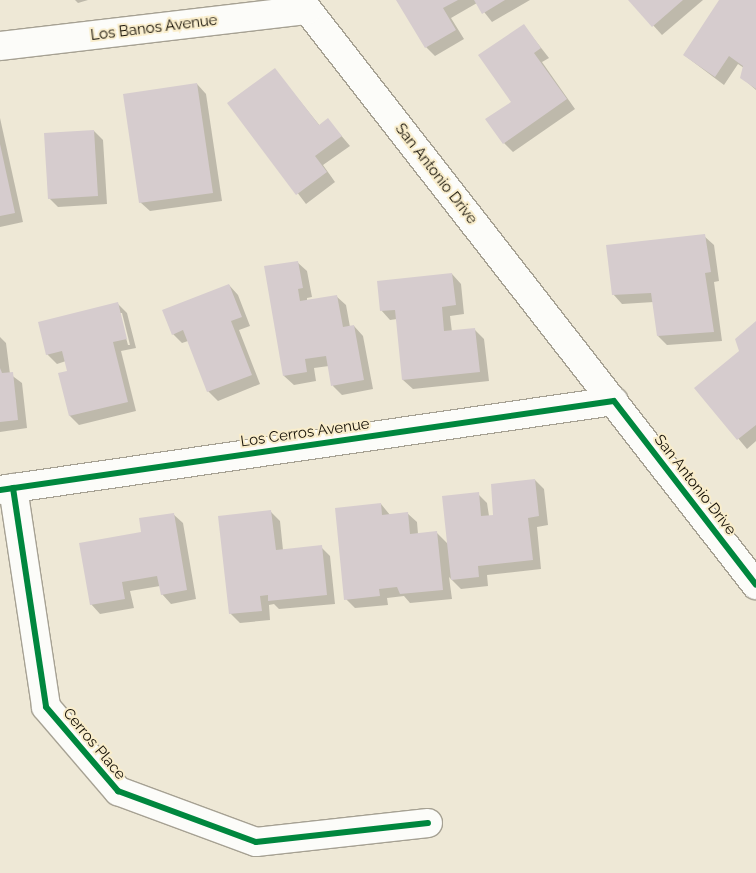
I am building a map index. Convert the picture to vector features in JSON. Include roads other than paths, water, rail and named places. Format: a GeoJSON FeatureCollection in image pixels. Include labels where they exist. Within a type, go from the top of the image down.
{"type":"FeatureCollection","features":[{"type":"Feature","properties":{"kind":"street","name":"Los Banos Avenue"},"geometry":{"type":"LineString","coordinates":[[0,46],[304,5]]}},
{"type":"Feature","properties":{"kind":"street","name":"San Antonio Drive"},"geometry":{"type":"LineString","coordinates":[[304,5],[756,585]]}},
{"type":"Feature","properties":{"kind":"street","name":"Los Cerros Avenue"},"geometry":{"type":"LineString","coordinates":[[7,489],[614,401]]}},
{"type":"Feature","properties":{"kind":"street","name":"Cerros Place"},"geometry":{"type":"LineString","coordinates":[[7,489],[46,707],[118,791],[256,842],[428,823]]}}]}
